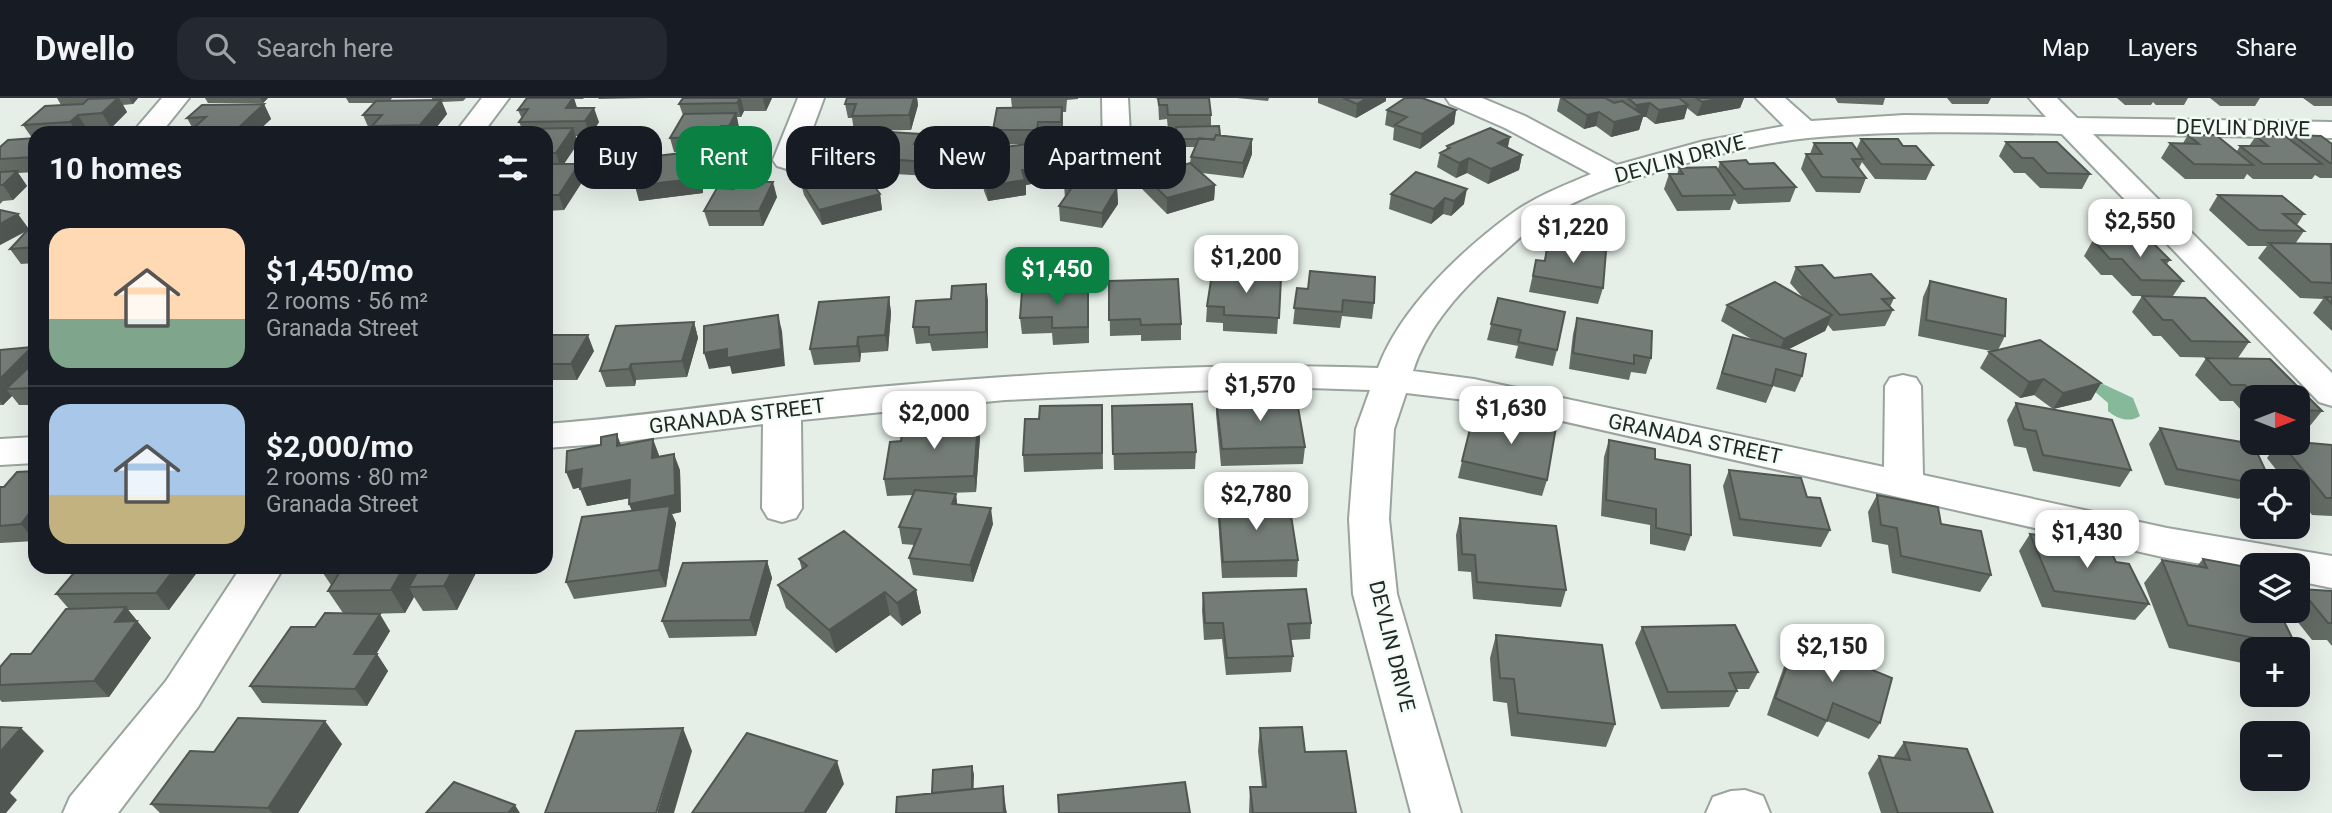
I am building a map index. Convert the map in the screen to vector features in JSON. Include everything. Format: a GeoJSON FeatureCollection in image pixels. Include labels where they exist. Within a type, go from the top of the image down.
{"type":"FeatureCollection","features":[{"type":"Feature","properties":{"kind":"street"},"geometry":{"type":"LineString","coordinates":[[152,126],[177,98]]}},
{"type":"Feature","properties":{"kind":"street"},"geometry":{"type":"LineString","coordinates":[[474,126],[496,98]]}},
{"type":"Feature","properties":{"kind":"street"},"geometry":{"type":"LineString","coordinates":[[800,126],[811,98]]}},
{"type":"Feature","properties":{"kind":"street"},"geometry":{"type":"LineString","coordinates":[[1115,98],[1116,126]]}},
{"type":"Feature","properties":{"kind":"street"},"geometry":{"type":"LineString","coordinates":[[1459,98],[1515,122],[1614,175]]}},
{"type":"Feature","properties":{"kind":"street"},"geometry":{"type":"LineString","coordinates":[[1769,98],[1805,130]]}},
{"type":"Feature","properties":{"kind":"street"},"geometry":{"type":"LineString","coordinates":[[2042,98],[2332,394]]}},
{"type":"Feature","properties":{"kind":"street","name":"DEVLIN DRIVE"},"geometry":{"type":"LineString","coordinates":[[1436,813],[1375,594],[1369,519],[1375,429],[1402,351],[1428,312],[1467,267],[1526,218],[1564,196],[1614,175],[1704,149],[1805,130],[1904,123],[2332,130]]}},
{"type":"Feature","properties":{"kind":"street","name":"GRANADA STREET"},"geometry":{"type":"LineString","coordinates":[[553,435],[1005,389],[1278,376],[1392,380],[1475,390],[2167,543],[2240,556]]}},
{"type":"Feature","properties":{"kind":"street"},"geometry":{"type":"LineString","coordinates":[[1903,386],[1903,484]]}},
{"type":"Feature","properties":{"kind":"street"},"geometry":{"type":"LineString","coordinates":[[782,410],[782,508]]}},
{"type":"Feature","properties":{"kind":"street"},"geometry":{"type":"LineString","coordinates":[[0,452],[28,450]]}},
{"type":"Feature","properties":{"kind":"street","name":"GRANADA STREET"},"geometry":{"type":"LineString","coordinates":[[2310,568],[2332,572]]}},
{"type":"Feature","properties":{"kind":"street"},"geometry":{"type":"LineString","coordinates":[[88,813],[182,694],[259,574]]}},
{"type":"Feature","properties":{"kind":"shaded area"},"geometry":{"type":"Polygon","coordinates":[[[2103,384],[2133,398],[2140,416],[2124,419],[2108,411],[2108,403],[2093,390],[2095,385],[2103,384]]]}},
{"type":"Feature","properties":{"kind":"building"},"geometry":{"type":"Polygon","coordinates":[[[118,98],[102,113],[78,115],[70,122],[23,125],[45,106],[83,104],[88,99],[118,98]]]}},
{"type":"Feature","properties":{"kind":"building"},"geometry":{"type":"Polygon","coordinates":[[[527,98],[573,98],[566,108],[594,108],[585,121],[519,122],[528,109],[518,110],[527,98]]]}},
{"type":"Feature","properties":{"kind":"building"},"geometry":{"type":"Polygon","coordinates":[[[683,98],[740,98],[737,103],[679,104],[683,98]]]}},
{"type":"Feature","properties":{"kind":"building"},"geometry":{"type":"Polygon","coordinates":[[[847,98],[914,98],[909,115],[852,116],[856,104],[845,104],[847,98]]]}},
{"type":"Feature","properties":{"kind":"building"},"geometry":{"type":"Polygon","coordinates":[[[1158,98],[1209,98],[1211,115],[1168,115],[1167,105],[1159,105],[1158,98]]]}},
{"type":"Feature","properties":{"kind":"building"},"geometry":{"type":"Polygon","coordinates":[[[1343,98],[1367,98],[1357,104],[1343,98]]]}},
{"type":"Feature","properties":{"kind":"building"},"geometry":{"type":"Polygon","coordinates":[[[1405,98],[1422,98],[1456,110],[1422,134],[1395,125],[1407,117],[1387,110],[1405,98]]]}},
{"type":"Feature","properties":{"kind":"building"},"geometry":{"type":"Polygon","coordinates":[[[1562,98],[1605,98],[1614,103],[1622,101],[1643,115],[1614,122],[1599,112],[1587,115],[1562,98]]]}},
{"type":"Feature","properties":{"kind":"building"},"geometry":{"type":"Polygon","coordinates":[[[1628,98],[1679,98],[1688,105],[1659,110],[1650,103],[1636,105],[1628,98]]]}},
{"type":"Feature","properties":{"kind":"building"},"geometry":{"type":"Polygon","coordinates":[[[1696,98],[1723,98],[1702,102],[1696,98]]]}},
{"type":"Feature","properties":{"kind":"building"},"geometry":{"type":"Polygon","coordinates":[[[441,100],[420,125],[372,126],[382,115],[363,115],[376,101],[441,100]]]}},
{"type":"Feature","properties":{"kind":"building"},"geometry":{"type":"Polygon","coordinates":[[[264,104],[240,126],[196,126],[206,117],[187,118],[202,105],[264,104]]]}},
{"type":"Feature","properties":{"kind":"building"},"geometry":{"type":"Polygon","coordinates":[[[1062,107],[1061,122],[1038,122],[1038,126],[1024,126],[1024,130],[1010,130],[1010,126],[994,126],[997,108],[1062,107]]]}},
{"type":"Feature","properties":{"kind":"building"},"geometry":{"type":"Polygon","coordinates":[[[736,113],[729,126],[677,126],[684,114],[736,113]]]}},
{"type":"Feature","properties":{"kind":"building"},"geometry":{"type":"Polygon","coordinates":[[[1219,126],[1220,135],[1216,135],[1214,139],[1186,139],[1186,127],[1219,126]]]}},
{"type":"Feature","properties":{"kind":"building"},"geometry":{"type":"Polygon","coordinates":[[[553,128],[573,128],[556,153],[553,153],[553,128]]]}},
{"type":"Feature","properties":{"kind":"building"},"geometry":{"type":"Polygon","coordinates":[[[1490,128],[1510,137],[1498,143],[1522,155],[1491,169],[1469,158],[1459,163],[1440,153],[1450,148],[1447,146],[1490,128]]]}},
{"type":"Feature","properties":{"kind":"building"},"geometry":{"type":"Polygon","coordinates":[[[900,133],[914,134],[914,161],[900,160],[900,133]]]}},
{"type":"Feature","properties":{"kind":"building"},"geometry":{"type":"Polygon","coordinates":[[[1216,135],[1252,139],[1243,163],[1191,157],[1199,138],[1214,140],[1216,135]]]}},
{"type":"Feature","properties":{"kind":"building"},"geometry":{"type":"Polygon","coordinates":[[[2188,135],[2216,135],[2253,165],[2194,164],[2170,143],[2199,144],[2188,135]]]}},
{"type":"Feature","properties":{"kind":"building"},"geometry":{"type":"Polygon","coordinates":[[[2293,135],[2321,136],[2332,144],[2332,163],[2330,163],[2293,135]]]}},
{"type":"Feature","properties":{"kind":"building"},"geometry":{"type":"Polygon","coordinates":[[[2256,136],[2285,136],[2322,164],[2263,164],[2240,146],[2268,146],[2256,136]]]}},
{"type":"Feature","properties":{"kind":"building"},"geometry":{"type":"Polygon","coordinates":[[[28,139],[28,157],[0,159],[0,147],[8,140],[28,139]]]}},
{"type":"Feature","properties":{"kind":"building"},"geometry":{"type":"Polygon","coordinates":[[[1861,139],[1898,139],[1903,146],[1916,146],[1933,165],[1881,164],[1861,139]]]}},
{"type":"Feature","properties":{"kind":"building"},"geometry":{"type":"Polygon","coordinates":[[[2006,142],[2057,142],[2090,174],[2047,173],[2033,158],[2022,158],[2006,142]]]}},
{"type":"Feature","properties":{"kind":"building"},"geometry":{"type":"Polygon","coordinates":[[[1814,143],[1852,143],[1863,159],[1852,159],[1866,178],[1822,177],[1806,154],[1822,154],[1814,143]]]}},
{"type":"Feature","properties":{"kind":"building"},"geometry":{"type":"Polygon","coordinates":[[[1024,144],[1024,180],[1010,182],[1010,146],[1024,144]]]}},
{"type":"Feature","properties":{"kind":"building"},"geometry":{"type":"Polygon","coordinates":[[[676,154],[676,181],[662,183],[662,155],[676,154]]]}},
{"type":"Feature","properties":{"kind":"building"},"geometry":{"type":"Polygon","coordinates":[[[1746,160],[1749,164],[1774,163],[1796,187],[1744,189],[1720,162],[1746,160]]]}},
{"type":"Feature","properties":{"kind":"building"},"geometry":{"type":"Polygon","coordinates":[[[1190,163],[1215,185],[1167,198],[1158,189],[1186,189],[1186,164],[1190,163]]]}},
{"type":"Feature","properties":{"kind":"building"},"geometry":{"type":"Polygon","coordinates":[[[553,164],[574,164],[574,172],[559,195],[553,195],[553,164]]]}},
{"type":"Feature","properties":{"kind":"building"},"geometry":{"type":"Polygon","coordinates":[[[1716,167],[1735,195],[1682,196],[1669,174],[1683,174],[1679,168],[1716,167]]]}},
{"type":"Feature","properties":{"kind":"building"},"geometry":{"type":"Polygon","coordinates":[[[17,171],[3,185],[0,185],[0,172],[17,171]]]}},
{"type":"Feature","properties":{"kind":"building"},"geometry":{"type":"Polygon","coordinates":[[[1416,172],[1467,189],[1454,201],[1445,198],[1434,209],[1391,194],[1416,172]]]}},
{"type":"Feature","properties":{"kind":"building"},"geometry":{"type":"Polygon","coordinates":[[[716,189],[770,189],[759,211],[704,211],[716,189]]]}},
{"type":"Feature","properties":{"kind":"building"},"geometry":{"type":"Polygon","coordinates":[[[806,189],[876,189],[880,194],[819,210],[806,189]]]}},
{"type":"Feature","properties":{"kind":"building"},"geometry":{"type":"Polygon","coordinates":[[[1071,189],[1116,189],[1102,213],[1059,206],[1071,189]]]}},
{"type":"Feature","properties":{"kind":"building"},"geometry":{"type":"Polygon","coordinates":[[[2218,195],[2282,196],[2304,214],[2283,214],[2304,231],[2259,230],[2218,195]]]}},
{"type":"Feature","properties":{"kind":"building"},"geometry":{"type":"Polygon","coordinates":[[[0,210],[18,214],[0,224],[0,210]]]}},
{"type":"Feature","properties":{"kind":"building"},"geometry":{"type":"Polygon","coordinates":[[[28,230],[28,248],[10,249],[28,230]]]}},
{"type":"Feature","properties":{"kind":"building"},"geometry":{"type":"Polygon","coordinates":[[[2093,240],[2151,241],[2170,260],[2162,260],[2183,281],[2141,280],[2122,259],[2110,259],[2093,240]]]}},
{"type":"Feature","properties":{"kind":"building"},"geometry":{"type":"Polygon","coordinates":[[[1548,241],[1606,251],[1603,288],[1533,276],[1536,260],[1545,261],[1548,241]]]}},
{"type":"Feature","properties":{"kind":"building"},"geometry":{"type":"Polygon","coordinates":[[[2269,243],[2331,244],[2332,283],[2311,282],[2269,243]]]}},
{"type":"Feature","properties":{"kind":"building"},"geometry":{"type":"Polygon","coordinates":[[[1822,265],[1834,278],[1871,274],[1894,298],[1882,299],[1893,310],[1840,315],[1796,267],[1822,265]]]}},
{"type":"Feature","properties":{"kind":"building"},"geometry":{"type":"Polygon","coordinates":[[[1310,271],[1375,277],[1374,303],[1343,300],[1342,312],[1294,308],[1297,288],[1308,289],[1310,271]]]}},
{"type":"Feature","properties":{"kind":"building"},"geometry":{"type":"Polygon","coordinates":[[[1212,274],[1281,278],[1279,318],[1224,315],[1224,307],[1207,306],[1212,274]]]}},
{"type":"Feature","properties":{"kind":"building"},"geometry":{"type":"Polygon","coordinates":[[[1178,279],[1181,324],[1141,325],[1140,319],[1109,320],[1109,281],[1178,279]]]}},
{"type":"Feature","properties":{"kind":"building"},"geometry":{"type":"Polygon","coordinates":[[[1930,281],[2006,299],[2005,336],[1926,320],[1930,281]]]}},
{"type":"Feature","properties":{"kind":"building"},"geometry":{"type":"Polygon","coordinates":[[[1775,282],[1832,315],[1784,339],[1727,305],[1775,282]]]}},
{"type":"Feature","properties":{"kind":"building"},"geometry":{"type":"Polygon","coordinates":[[[986,284],[986,332],[929,335],[929,327],[913,327],[916,301],[951,299],[952,286],[986,284]]]}},
{"type":"Feature","properties":{"kind":"building"},"geometry":{"type":"Polygon","coordinates":[[[1088,289],[1088,327],[1052,328],[1052,317],[1020,318],[1022,291],[1088,289]]]}},
{"type":"Feature","properties":{"kind":"building"},"geometry":{"type":"Polygon","coordinates":[[[2142,296],[2205,298],[2249,342],[2191,341],[2172,320],[2163,320],[2142,296]]]}},
{"type":"Feature","properties":{"kind":"building"},"geometry":{"type":"Polygon","coordinates":[[[889,297],[885,335],[858,337],[857,346],[810,349],[819,302],[889,297]]]}},
{"type":"Feature","properties":{"kind":"building"},"geometry":{"type":"Polygon","coordinates":[[[1498,298],[1565,312],[1557,350],[1518,342],[1521,330],[1491,324],[1498,298]]]}},
{"type":"Feature","properties":{"kind":"building"},"geometry":{"type":"Polygon","coordinates":[[[778,315],[781,349],[727,358],[727,349],[704,353],[704,326],[778,315]]]}},
{"type":"Feature","properties":{"kind":"building"},"geometry":{"type":"Polygon","coordinates":[[[1577,318],[1652,331],[1651,358],[1634,355],[1634,364],[1573,353],[1577,318]]]}},
{"type":"Feature","properties":{"kind":"building"},"geometry":{"type":"Polygon","coordinates":[[[694,322],[682,361],[631,364],[629,369],[600,371],[616,326],[694,322]]]}},
{"type":"Feature","properties":{"kind":"building"},"geometry":{"type":"Polygon","coordinates":[[[553,335],[588,335],[571,364],[553,364],[553,335]]]}},
{"type":"Feature","properties":{"kind":"building"},"geometry":{"type":"Polygon","coordinates":[[[1733,335],[1806,354],[1802,376],[1776,369],[1772,386],[1722,373],[1733,335]]]}},
{"type":"Feature","properties":{"kind":"building"},"geometry":{"type":"Polygon","coordinates":[[[2040,340],[2101,383],[2063,393],[2044,379],[2029,382],[1989,352],[2040,340]]]}},
{"type":"Feature","properties":{"kind":"building"},"geometry":{"type":"Polygon","coordinates":[[[28,347],[28,351],[0,379],[0,350],[28,347]]]}},
{"type":"Feature","properties":{"kind":"building"},"geometry":{"type":"Polygon","coordinates":[[[2206,358],[2270,359],[2296,385],[2240,385],[2231,385],[2206,358]]]}},
{"type":"Feature","properties":{"kind":"building"},"geometry":{"type":"Polygon","coordinates":[[[28,368],[28,388],[6,389],[28,368]]]}},
{"type":"Feature","properties":{"kind":"building"},"geometry":{"type":"Polygon","coordinates":[[[1296,396],[1305,447],[1222,449],[1216,398],[1296,396]]]}},
{"type":"Feature","properties":{"kind":"building"},"geometry":{"type":"Polygon","coordinates":[[[2310,399],[2322,411],[2310,410],[2310,399]]]}},
{"type":"Feature","properties":{"kind":"building"},"geometry":{"type":"Polygon","coordinates":[[[2016,403],[2112,420],[2131,470],[2043,455],[2036,431],[2024,429],[2016,403]]]}},
{"type":"Feature","properties":{"kind":"building"},"geometry":{"type":"Polygon","coordinates":[[[1192,404],[1196,452],[1113,454],[1112,406],[1192,404]]]}},
{"type":"Feature","properties":{"kind":"building"},"geometry":{"type":"Polygon","coordinates":[[[1102,405],[1102,453],[1023,455],[1025,419],[1039,419],[1040,406],[1102,405]]]}},
{"type":"Feature","properties":{"kind":"building"},"geometry":{"type":"Polygon","coordinates":[[[1500,415],[1556,427],[1547,480],[1462,461],[1473,417],[1498,423],[1500,415]]]}},
{"type":"Feature","properties":{"kind":"building"},"geometry":{"type":"Polygon","coordinates":[[[978,421],[974,476],[884,479],[890,442],[901,441],[903,424],[978,421]]]}},
{"type":"Feature","properties":{"kind":"building"},"geometry":{"type":"Polygon","coordinates":[[[2160,428],[2240,442],[2240,455],[2258,455],[2265,469],[2240,469],[2240,481],[2177,469],[2160,428]]]}},
{"type":"Feature","properties":{"kind":"building"},"geometry":{"type":"Polygon","coordinates":[[[617,434],[617,446],[653,439],[652,458],[674,454],[675,495],[629,504],[630,480],[580,489],[582,469],[566,472],[567,451],[601,445],[601,437],[617,434]]]}},
{"type":"Feature","properties":{"kind":"building"},"geometry":{"type":"Polygon","coordinates":[[[1609,440],[1655,449],[1655,459],[1690,465],[1691,535],[1656,528],[1656,509],[1606,500],[1609,440]]]}},
{"type":"Feature","properties":{"kind":"building"},"geometry":{"type":"Polygon","coordinates":[[[2310,443],[2332,445],[2332,498],[2326,498],[2310,478],[2310,469],[2302,469],[2291,455],[2310,455],[2310,443]]]}},
{"type":"Feature","properties":{"kind":"building"},"geometry":{"type":"Polygon","coordinates":[[[1729,470],[1801,478],[1807,497],[1820,498],[1830,530],[1740,519],[1729,470]]]}},
{"type":"Feature","properties":{"kind":"building"},"geometry":{"type":"Polygon","coordinates":[[[28,471],[28,515],[21,524],[0,526],[0,487],[4,487],[17,472],[28,471]]]}},
{"type":"Feature","properties":{"kind":"building"},"geometry":{"type":"Polygon","coordinates":[[[915,490],[956,494],[952,504],[991,508],[970,565],[909,558],[921,529],[899,527],[915,490]]]}},
{"type":"Feature","properties":{"kind":"building"},"geometry":{"type":"Polygon","coordinates":[[[1877,495],[1938,507],[1941,524],[1981,531],[1991,575],[1901,556],[1897,528],[1881,525],[1877,495]]]}},
{"type":"Feature","properties":{"kind":"building"},"geometry":{"type":"Polygon","coordinates":[[[1268,500],[1268,510],[1290,509],[1298,560],[1223,562],[1218,501],[1268,500]]]}},
{"type":"Feature","properties":{"kind":"building"},"geometry":{"type":"Polygon","coordinates":[[[670,506],[659,570],[566,582],[582,517],[670,506]]]}},
{"type":"Feature","properties":{"kind":"building"},"geometry":{"type":"Polygon","coordinates":[[[1460,518],[1556,526],[1566,590],[1477,582],[1475,555],[1462,554],[1460,518]]]}},
{"type":"Feature","properties":{"kind":"building"},"geometry":{"type":"Polygon","coordinates":[[[844,531],[916,590],[897,603],[885,592],[829,630],[778,585],[807,566],[799,559],[844,531]]]}},
{"type":"Feature","properties":{"kind":"building"},"geometry":{"type":"Polygon","coordinates":[[[2030,534],[2107,544],[2116,562],[2129,564],[2149,604],[2054,591],[2030,534]]]}},
{"type":"Feature","properties":{"kind":"building"},"geometry":{"type":"Polygon","coordinates":[[[2203,559],[2240,566],[2240,623],[2285,623],[2292,637],[2250,637],[2188,625],[2162,560],[2207,568],[2203,559]]]}},
{"type":"Feature","properties":{"kind":"building"},"geometry":{"type":"Polygon","coordinates":[[[767,561],[750,620],[662,621],[683,563],[767,561]]]}},
{"type":"Feature","properties":{"kind":"building"},"geometry":{"type":"Polygon","coordinates":[[[73,574],[171,574],[156,593],[56,594],[73,574]]]}},
{"type":"Feature","properties":{"kind":"building"},"geometry":{"type":"Polygon","coordinates":[[[339,574],[400,574],[391,590],[328,591],[339,574]]]}},
{"type":"Feature","properties":{"kind":"building"},"geometry":{"type":"Polygon","coordinates":[[[416,574],[450,574],[444,586],[409,587],[416,574]]]}},
{"type":"Feature","properties":{"kind":"building"},"geometry":{"type":"Polygon","coordinates":[[[1306,589],[1311,623],[1288,624],[1293,656],[1227,658],[1223,623],[1205,623],[1203,593],[1306,589]]]}},
{"type":"Feature","properties":{"kind":"building"},"geometry":{"type":"Polygon","coordinates":[[[2310,590],[2332,591],[2332,623],[2328,623],[2310,601],[2310,590]]]}},
{"type":"Feature","properties":{"kind":"building"},"geometry":{"type":"Polygon","coordinates":[[[126,607],[115,622],[137,621],[94,681],[0,685],[0,667],[11,654],[31,654],[66,609],[126,607]]]}},
{"type":"Feature","properties":{"kind":"building"},"geometry":{"type":"Polygon","coordinates":[[[325,613],[380,614],[354,654],[377,654],[355,689],[250,686],[291,627],[315,627],[325,613]]]}},
{"type":"Feature","properties":{"kind":"building"},"geometry":{"type":"Polygon","coordinates":[[[1735,625],[1758,672],[1729,673],[1737,691],[1668,692],[1642,627],[1735,625]]]}},
{"type":"Feature","properties":{"kind":"building"},"geometry":{"type":"Polygon","coordinates":[[[1496,635],[1602,645],[1615,724],[1518,713],[1514,679],[1500,678],[1496,635]]]}},
{"type":"Feature","properties":{"kind":"building"},"geometry":{"type":"Polygon","coordinates":[[[1797,639],[1892,678],[1880,723],[1833,703],[1827,721],[1775,698],[1797,639]]]}},
{"type":"Feature","properties":{"kind":"building"},"geometry":{"type":"Polygon","coordinates":[[[238,718],[325,721],[268,808],[151,804],[190,751],[214,752],[238,718]]]}},
{"type":"Feature","properties":{"kind":"building"},"geometry":{"type":"Polygon","coordinates":[[[0,727],[21,728],[0,752],[0,727]]]}},
{"type":"Feature","properties":{"kind":"building"},"geometry":{"type":"Polygon","coordinates":[[[1302,727],[1305,752],[1346,751],[1356,813],[1253,813],[1250,787],[1266,787],[1260,728],[1302,727]]]}},
{"type":"Feature","properties":{"kind":"building"},"geometry":{"type":"Polygon","coordinates":[[[683,728],[656,813],[545,813],[576,731],[683,728]]]}},
{"type":"Feature","properties":{"kind":"building"},"geometry":{"type":"Polygon","coordinates":[[[747,733],[837,761],[804,813],[692,813],[747,733]]]}},
{"type":"Feature","properties":{"kind":"building"},"geometry":{"type":"Polygon","coordinates":[[[1904,742],[1967,749],[1993,813],[1898,813],[1879,756],[1910,760],[1904,742]]]}},
{"type":"Feature","properties":{"kind":"building"},"geometry":{"type":"Polygon","coordinates":[[[972,766],[972,789],[932,793],[933,770],[972,766]]]}},
{"type":"Feature","properties":{"kind":"building"},"geometry":{"type":"Polygon","coordinates":[[[454,782],[515,805],[508,813],[426,813],[454,782]]]}},
{"type":"Feature","properties":{"kind":"building"},"geometry":{"type":"Polygon","coordinates":[[[1185,782],[1190,813],[1059,813],[1058,795],[1185,782]]]}},
{"type":"Feature","properties":{"kind":"building"},"geometry":{"type":"Polygon","coordinates":[[[1003,786],[1004,813],[896,813],[897,797],[1003,786]]]}}]}
